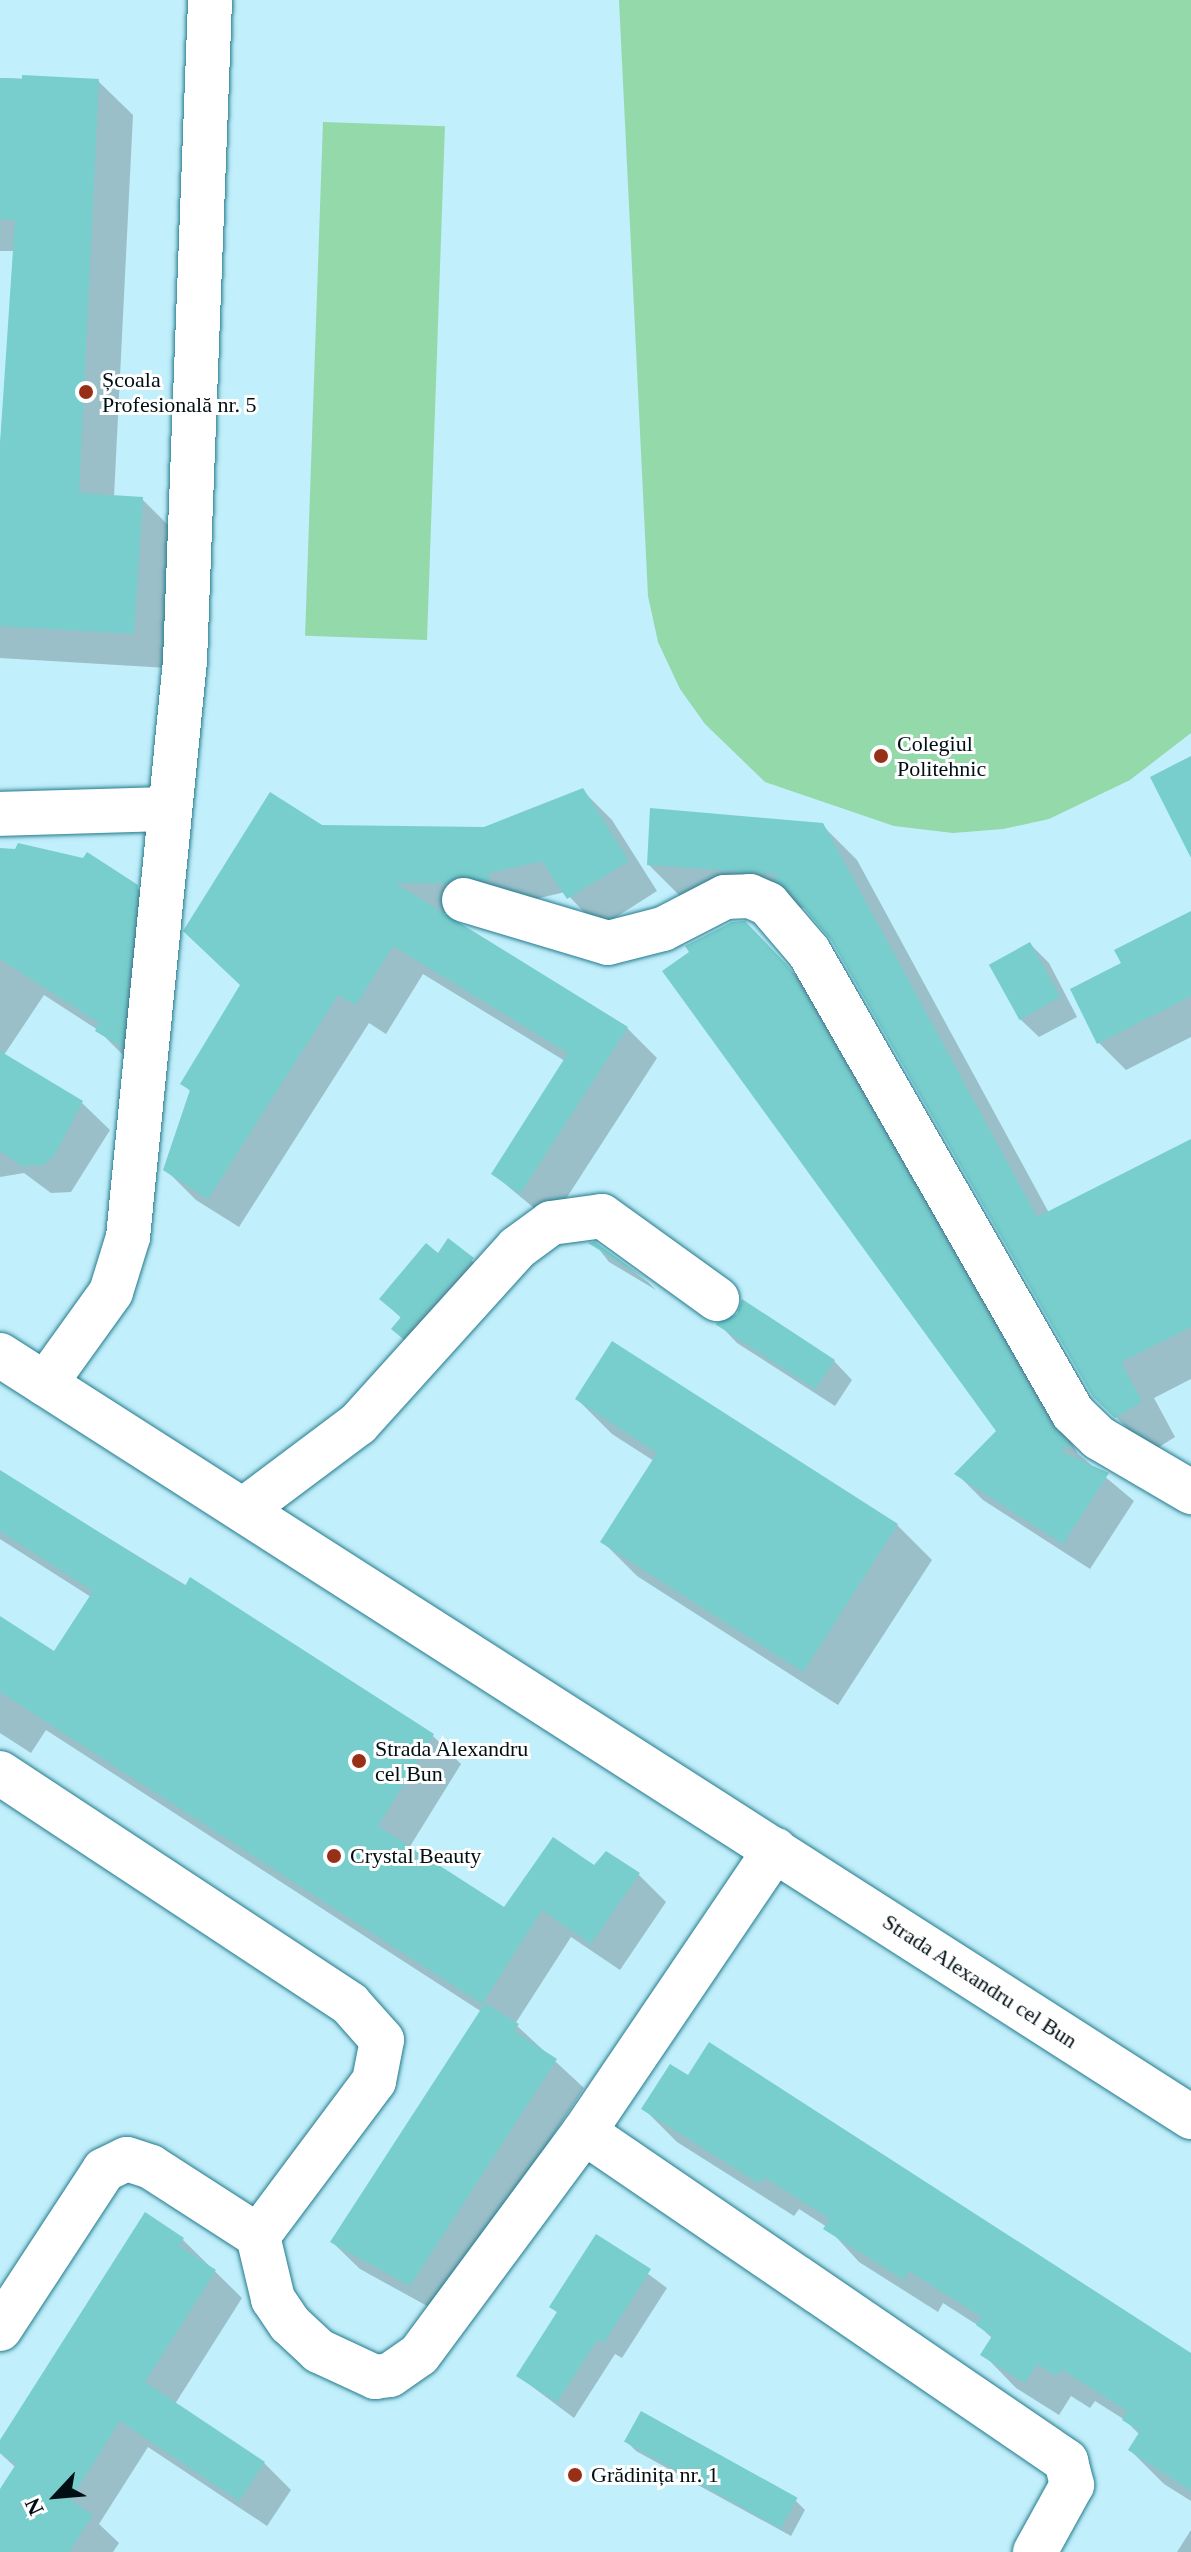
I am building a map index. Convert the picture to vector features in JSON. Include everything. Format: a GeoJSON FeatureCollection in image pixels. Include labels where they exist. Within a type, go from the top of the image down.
{"type":"FeatureCollection","features":[{"type":"Feature","properties":{"kind":"street"},"geometry":{"type":"LineString","coordinates":[[45,1384],[111,1292],[128,1237],[185,661],[210,0]]}},
{"type":"Feature","properties":{"kind":"street"},"geometry":{"type":"LineString","coordinates":[[0,814],[170,809]]}},
{"type":"Feature","properties":{"kind":"street"},"geometry":{"type":"LineString","coordinates":[[464,900],[608,943],[663,929],[725,897],[750,896],[768,904],[809,952],[1073,1413],[1099,1438],[1191,1492]]}},
{"type":"Feature","properties":{"kind":"street"},"geometry":{"type":"LineString","coordinates":[[243,1510],[358,1424],[517,1248],[551,1223],[602,1216],[717,1299]]}},
{"type":"Feature","properties":{"kind":"street","name":"Strada Alexandru cel Bun"},"geometry":{"type":"LineString","coordinates":[[0,1355],[1191,2117]]}},
{"type":"Feature","properties":{"kind":"street"},"geometry":{"type":"LineString","coordinates":[[0,1773],[350,2004],[382,2040],[374,2081],[258,2236]]}},
{"type":"Feature","properties":{"kind":"street"},"geometry":{"type":"LineString","coordinates":[[0,2329],[104,2170],[127,2159],[151,2167],[258,2236],[273,2299],[290,2324],[339,2364],[375,2377],[390,2375],[419,2355],[584,2132],[775,1850]]}},
{"type":"Feature","properties":{"kind":"street"},"geometry":{"type":"LineString","coordinates":[[584,2132],[1066,2461],[1072,2485],[1035,2552]]}},
{"type":"Feature","properties":{"kind":"green space","name":"Colegiul Politehnic"},"geometry":{"type":"Polygon","coordinates":[[[619,0],[1191,0],[1191,733],[1130,780],[1049,819],[1003,829],[953,833],[894,826],[765,782],[705,724],[680,689],[658,642],[648,596],[619,0]]]}},
{"type":"Feature","properties":{"kind":"green space"},"geometry":{"type":"Polygon","coordinates":[[[323,122],[445,126],[427,640],[305,636],[323,122]]]}},
{"type":"Feature","properties":{"kind":"building"},"geometry":{"type":"Polygon","coordinates":[[[22,75],[99,79],[79,493],[143,497],[134,634],[0,626],[0,444],[15,220],[0,219],[0,78],[22,79],[22,75]]]}},
{"type":"Feature","properties":{"kind":"building"},"geometry":{"type":"Polygon","coordinates":[[[1191,756],[1191,858],[1150,777],[1191,756]]]}},
{"type":"Feature","properties":{"kind":"building"},"geometry":{"type":"Polygon","coordinates":[[[583,788],[629,861],[567,899],[542,861],[489,873],[489,881],[459,876],[446,883],[395,883],[628,1027],[520,1194],[491,1174],[568,1053],[393,946],[356,1005],[338,995],[208,1199],[163,1170],[190,1090],[180,1084],[240,985],[183,931],[270,792],[322,825],[484,827],[583,788]]]}},
{"type":"Feature","properties":{"kind":"building"},"geometry":{"type":"Polygon","coordinates":[[[650,808],[823,823],[1037,1217],[1191,1139],[1191,1327],[1121,1362],[1142,1402],[1115,1418],[1093,1397],[831,940],[787,888],[773,879],[778,874],[647,865],[650,808]]]}},
{"type":"Feature","properties":{"kind":"building"},"geometry":{"type":"Polygon","coordinates":[[[18,843],[83,858],[87,852],[138,885],[122,1047],[95,1031],[99,1023],[0,959],[0,848],[15,849],[18,843]]]}},
{"type":"Feature","properties":{"kind":"building"},"geometry":{"type":"Polygon","coordinates":[[[1191,911],[1191,996],[1097,1044],[1070,989],[1121,963],[1114,950],[1191,911]]]}},
{"type":"Feature","properties":{"kind":"building"},"geometry":{"type":"Polygon","coordinates":[[[745,921],[788,966],[1051,1425],[1070,1445],[1060,1451],[1109,1473],[1063,1544],[954,1474],[996,1431],[662,971],[689,952],[685,946],[732,922],[745,921]]]}},
{"type":"Feature","properties":{"kind":"building"},"geometry":{"type":"Polygon","coordinates":[[[1030,942],[1061,997],[1019,1020],[989,965],[1030,942]]]}},
{"type":"Feature","properties":{"kind":"building"},"geometry":{"type":"Polygon","coordinates":[[[0,1051],[83,1101],[54,1156],[43,1165],[22,1166],[0,1151],[0,1051]]]}},
{"type":"Feature","properties":{"kind":"building"},"geometry":{"type":"Polygon","coordinates":[[[448,1238],[474,1258],[402,1338],[391,1329],[401,1317],[379,1299],[426,1243],[438,1253],[448,1238]]]}},
{"type":"Feature","properties":{"kind":"building"},"geometry":{"type":"Polygon","coordinates":[[[595,1242],[649,1281],[588,1243],[595,1242]]]}},
{"type":"Feature","properties":{"kind":"building"},"geometry":{"type":"Polygon","coordinates":[[[742,1299],[835,1360],[815,1389],[715,1324],[737,1314],[742,1299]]]}},
{"type":"Feature","properties":{"kind":"building"},"geometry":{"type":"Polygon","coordinates":[[[612,1341],[898,1524],[803,1672],[600,1542],[657,1453],[575,1399],[612,1341]]]}},
{"type":"Feature","properties":{"kind":"building"},"geometry":{"type":"Polygon","coordinates":[[[0,1470],[185,1586],[190,1577],[434,1734],[378,1826],[504,1907],[553,1837],[594,1865],[606,1851],[640,1873],[591,1944],[542,1910],[482,2004],[0,1692],[0,1616],[54,1651],[93,1591],[0,1531],[0,1470]]]}},
{"type":"Feature","properties":{"kind":"building"},"geometry":{"type":"Polygon","coordinates":[[[485,2003],[519,2024],[514,2031],[557,2059],[410,2286],[330,2242],[485,2003]]]}},
{"type":"Feature","properties":{"kind":"building"},"geometry":{"type":"Polygon","coordinates":[[[709,2042],[1191,2353],[1191,2491],[1128,2450],[1140,2431],[1122,2420],[1127,2411],[1061,2369],[1056,2376],[1037,2364],[1025,2383],[980,2355],[992,2336],[976,2325],[982,2317],[909,2271],[904,2280],[823,2229],[830,2219],[764,2177],[760,2184],[641,2109],[670,2064],[688,2075],[709,2042]]]}},
{"type":"Feature","properties":{"kind":"building"},"geometry":{"type":"Polygon","coordinates":[[[145,2212],[184,2238],[179,2246],[216,2270],[145,2382],[265,2462],[239,2501],[120,2421],[70,2500],[93,2515],[69,2552],[0,2552],[0,2489],[16,2464],[0,2453],[0,2440],[145,2212]]]}},
{"type":"Feature","properties":{"kind":"building"},"geometry":{"type":"Polygon","coordinates":[[[596,2234],[651,2269],[604,2343],[598,2339],[557,2402],[516,2376],[557,2312],[549,2307],[596,2234]]]}},
{"type":"Feature","properties":{"kind":"building"},"geometry":{"type":"Polygon","coordinates":[[[641,2411],[798,2498],[781,2528],[624,2442],[641,2411]]]}},
{"type":"Feature","properties":{"kind":"place","name":"Școala Profesională nr. 5"},"geometry":{"type":"Point","coordinates":[86,392]}},
{"type":"Feature","properties":{"kind":"place","name":"Colegiul Politehnic"},"geometry":{"type":"Point","coordinates":[881,756]}},
{"type":"Feature","properties":{"kind":"place","name":"Strada Alexandru cel Bun"},"geometry":{"type":"Point","coordinates":[359,1761]}},
{"type":"Feature","properties":{"kind":"place","name":"Crystal Beauty"},"geometry":{"type":"Point","coordinates":[334,1856]}},
{"type":"Feature","properties":{"kind":"place","name":"Grădinița nr. 1"},"geometry":{"type":"Point","coordinates":[575,2475]}}]}
